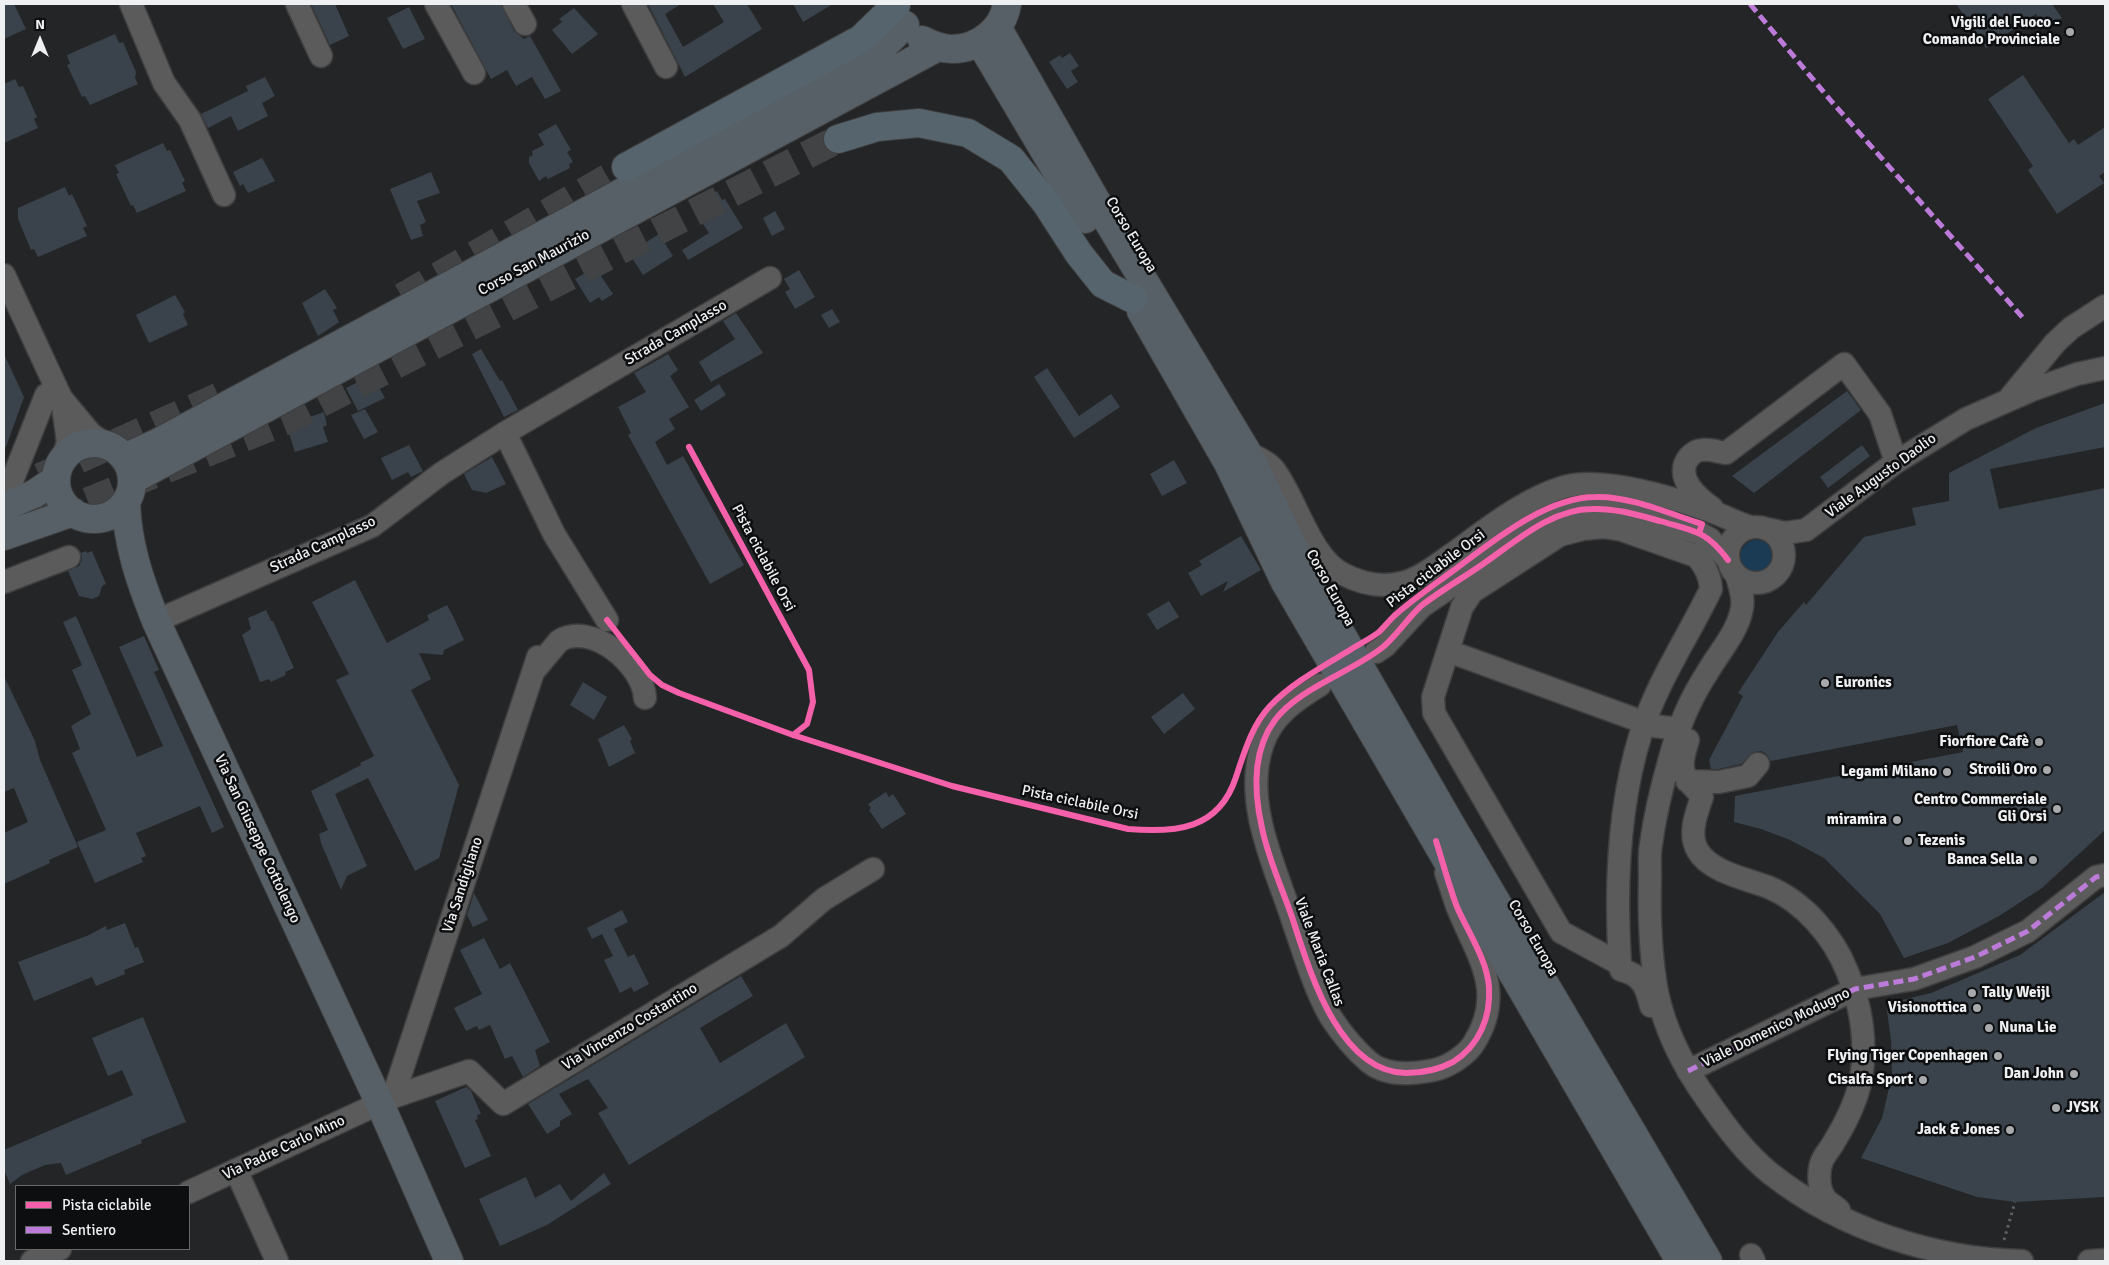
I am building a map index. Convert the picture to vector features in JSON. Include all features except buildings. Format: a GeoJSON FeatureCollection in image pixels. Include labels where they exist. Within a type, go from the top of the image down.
{"type":"FeatureCollection","features":[{"type":"Feature","properties":{"kind":"highway"},"geometry":{"type":"LineString","coordinates":[[626,167],[861,38],[899,11]]}},
{"type":"Feature","properties":{"kind":"highway"},"geometry":{"type":"LineString","coordinates":[[838,138],[877,127],[919,123],[968,133],[1011,159],[1046,203],[1079,254],[1103,284],[1133,299]]}},
{"type":"Feature","properties":{"kind":"main road"},"geometry":{"type":"LineString","coordinates":[[899,11],[920,39],[938,47],[952,49],[966,47],[995,24]]}},
{"type":"Feature","properties":{"kind":"main road","name":"Corso San Maurizio"},"geometry":{"type":"LineString","coordinates":[[122,471],[157,443],[871,58],[899,11]]}},
{"type":"Feature","properties":{"kind":"main road","name":"Corso Europa"},"geometry":{"type":"LineString","coordinates":[[995,24],[1133,299],[1228,463],[1285,582],[1680,1261]]}},
{"type":"Feature","properties":{"kind":"main road","name":"Corso Europa"},"geometry":{"type":"LineString","coordinates":[[995,24],[1103,213],[1247,452],[1306,573],[1456,833],[1708,1261]]}},
{"type":"Feature","properties":{"kind":"main road","name":"Corso San Maurizio"},"geometry":{"type":"LineString","coordinates":[[122,471],[938,47]]}},
{"type":"Feature","properties":{"kind":"main road"},"geometry":{"type":"LineString","coordinates":[[4,507],[34,494],[59,469],[71,450],[82,445],[93,443],[122,471],[119,509],[110,515],[81,516],[4,536]]}},
{"type":"Feature","properties":{"kind":"main road"},"geometry":{"type":"LineString","coordinates":[[59,469],[60,498],[81,516]]}},
{"type":"Feature","properties":{"kind":"main road","name":"Via San Giuseppe Cottolengo"},"geometry":{"type":"LineString","coordinates":[[122,471],[126,526],[137,573],[156,621],[387,1100],[449,1261]]}},
{"type":"Feature","properties":{"kind":"main road","name":"Via San Giuseppe Cottolengo"},"geometry":{"type":"LineString","coordinates":[[81,516],[109,534],[137,573]]}},
{"type":"Feature","properties":{"kind":"street"},"geometry":{"type":"LineString","coordinates":[[131,4],[164,83],[190,120],[224,195]]}},
{"type":"Feature","properties":{"kind":"street"},"geometry":{"type":"LineString","coordinates":[[297,4],[321,56]]}},
{"type":"Feature","properties":{"kind":"street"},"geometry":{"type":"LineString","coordinates":[[436,4],[474,73]]}},
{"type":"Feature","properties":{"kind":"street"},"geometry":{"type":"LineString","coordinates":[[514,4],[525,24]]}},
{"type":"Feature","properties":{"kind":"street"},"geometry":{"type":"LineString","coordinates":[[633,4],[666,67]]}},
{"type":"Feature","properties":{"kind":"street"},"geometry":{"type":"LineString","coordinates":[[4,275],[59,394],[122,471]]}},
{"type":"Feature","properties":{"kind":"street","name":"Strada Camplasso"},"geometry":{"type":"LineString","coordinates":[[156,621],[372,526],[442,473],[505,433],[770,278]]}},
{"type":"Feature","properties":{"kind":"street"},"geometry":{"type":"LineString","coordinates":[[2008,400],[2055,343],[2071,328],[2105,306]]}},
{"type":"Feature","properties":{"kind":"street"},"geometry":{"type":"LineString","coordinates":[[2079,374],[2105,352]]}},
{"type":"Feature","properties":{"kind":"street"},"geometry":{"type":"LineString","coordinates":[[1749,526],[1699,498],[1690,488],[1684,470],[1686,461],[1692,453],[1701,450],[1726,453],[1844,364],[1880,414],[1896,462]]}},
{"type":"Feature","properties":{"kind":"street","name":"Viale Augusto Daolio"},"geometry":{"type":"LineString","coordinates":[[1749,526],[1785,533],[1806,530],[1896,462],[1966,419],[2008,400],[2079,374],[2105,368]]}},
{"type":"Feature","properties":{"kind":"street"},"geometry":{"type":"LineString","coordinates":[[59,394],[68,442],[59,469]]}},
{"type":"Feature","properties":{"kind":"street"},"geometry":{"type":"LineString","coordinates":[[4,485],[12,481],[46,395],[59,394]]}},
{"type":"Feature","properties":{"kind":"street"},"geometry":{"type":"LineString","coordinates":[[505,433],[554,534],[607,620]]}},
{"type":"Feature","properties":{"kind":"street"},"geometry":{"type":"LineString","coordinates":[[1247,452],[1274,470],[1323,557],[1341,573],[1365,584],[1386,585],[1406,582],[1426,573],[1496,523],[1533,500],[1564,487],[1594,484],[1624,486],[1710,510],[1749,526],[1776,534],[1783,547],[1784,562],[1780,571],[1774,578],[1765,583],[1755,584],[1745,582],[1710,538],[1699,533],[1618,510],[1591,508],[1568,512],[1545,522],[1421,607],[1385,646],[1376,652]]}},
{"type":"Feature","properties":{"kind":"street"},"geometry":{"type":"LineString","coordinates":[[1749,526],[1735,536],[1728,551],[1742,595],[1742,608],[1736,628],[1706,674],[1679,729],[1661,792],[1650,846],[1649,925],[1657,993],[1666,1026],[1688,1071],[1722,1121],[1747,1151],[1771,1174],[1847,1221],[1922,1247],[1967,1256],[2022,1261]]}},
{"type":"Feature","properties":{"kind":"street"},"geometry":{"type":"LineString","coordinates":[[1603,527],[1622,530],[1696,556],[1703,563],[1710,578],[1711,589],[1667,672],[1645,723],[1630,776],[1622,826],[1617,881],[1620,964],[1561,932],[1434,713],[1433,697],[1448,651],[1462,607],[1472,592],[1560,535],[1583,529],[1603,527]]}},
{"type":"Feature","properties":{"kind":"street"},"geometry":{"type":"LineString","coordinates":[[4,582],[69,557]]}},
{"type":"Feature","properties":{"kind":"street","name":"Via Sandigliano"},"geometry":{"type":"LineString","coordinates":[[387,1100],[535,665],[565,637],[580,637],[610,647],[624,657],[638,674],[643,684],[646,698]]}},
{"type":"Feature","properties":{"kind":"street"},"geometry":{"type":"LineString","coordinates":[[1448,651],[1645,723],[1679,729]]}},
{"type":"Feature","properties":{"kind":"street","name":"Viale Maria Callas"},"geometry":{"type":"LineString","coordinates":[[1320,685],[1293,703],[1275,720],[1263,742],[1256,772],[1262,830],[1310,970],[1330,1016],[1350,1044],[1372,1064],[1394,1073],[1418,1073],[1439,1069],[1458,1059],[1471,1048],[1481,1033],[1489,1002],[1489,983],[1482,961],[1456,905],[1436,842]]}},
{"type":"Feature","properties":{"kind":"street"},"geometry":{"type":"LineString","coordinates":[[1690,705],[1693,721],[1682,756],[1682,768],[1688,781],[1702,797],[1692,838],[1698,853],[1708,862],[1729,874],[1770,888],[1805,912],[1837,950],[1855,989],[1860,1009],[1863,1053],[1860,1080],[1844,1122],[1822,1162],[1819,1176],[1824,1198],[1838,1209],[1847,1221]]}},
{"type":"Feature","properties":{"kind":"street"},"geometry":{"type":"LineString","coordinates":[[1688,781],[1719,782],[1748,776],[1758,764]]}},
{"type":"Feature","properties":{"kind":"street","name":"Via Vincenzo Costantino"},"geometry":{"type":"LineString","coordinates":[[387,1100],[469,1071],[504,1104],[781,936],[824,899],[873,869]]}},
{"type":"Feature","properties":{"kind":"street","name":"Viale Domenico Modugno"},"geometry":{"type":"LineString","coordinates":[[1688,1071],[1855,989],[1914,979],[1975,957],[2028,931],[2096,877],[2105,875]]}},
{"type":"Feature","properties":{"kind":"street"},"geometry":{"type":"LineString","coordinates":[[1620,970],[1633,973],[1643,983],[1656,1024],[1663,1034],[1674,1042]]}},
{"type":"Feature","properties":{"kind":"street","name":"Via Padre Carlo Mino"},"geometry":{"type":"LineString","coordinates":[[190,1192],[387,1100]]}},
{"type":"Feature","properties":{"kind":"street"},"geometry":{"type":"LineString","coordinates":[[236,1170],[277,1261]]}},
{"type":"Feature","properties":{"kind":"street"},"geometry":{"type":"LineString","coordinates":[[32,1261],[58,1250]]}},
{"type":"Feature","properties":{"kind":"street"},"geometry":{"type":"LineString","coordinates":[[2089,1261],[2105,1260]]}},
{"type":"Feature","properties":{"kind":"path"},"geometry":{"type":"LineString","coordinates":[[2003,1245],[2015,1202]]}},
{"type":"Feature","properties":{"kind":"shaded area"},"geometry":{"type":"Polygon","coordinates":[[[1757,540],[1769,545],[1774,557],[1769,569],[1757,574],[1745,569],[1740,557],[1745,545],[1757,540]]]}},
{"type":"Feature","properties":{"kind":"tunnel"},"geometry":{"type":"LineString","coordinates":[[49,517],[288,420],[838,139]]}},
{"type":"Feature","properties":{"kind":"tunnel"},"geometry":{"type":"LineString","coordinates":[[402,297],[626,167]]}},
{"type":"Feature","properties":{"kind":"tunnel"},"geometry":{"type":"LineString","coordinates":[[40,477],[224,394]]}},
{"type":"Feature","properties":{"kind":"marked path"},"geometry":{"type":"LineString","coordinates":[[1750,4],[1832,102],[2024,319]]}},
{"type":"Feature","properties":{"kind":"marked path"},"geometry":{"type":"LineString","coordinates":[[1688,1071],[1855,989],[1914,979],[1975,957],[2028,931],[2096,877],[2105,875]]}},
{"type":"Feature","properties":{"kind":"cycle path","name":"Pista ciclabile Orsi"},"geometry":{"type":"LineString","coordinates":[[689,447],[809,670],[813,702],[807,724],[793,735]]}},
{"type":"Feature","properties":{"kind":"cycle path","name":"Pista ciclabile Orsi"},"geometry":{"type":"LineString","coordinates":[[607,620],[650,675],[662,685],[679,693],[793,735],[952,786],[1128,829],[1162,830],[1193,824],[1207,818],[1219,808],[1228,795],[1236,777],[1253,730],[1270,706],[1288,690],[1376,635],[1394,616],[1416,598],[1503,534],[1539,512],[1577,499],[1609,497],[1650,506],[1702,524],[1699,533]]}},
{"type":"Feature","properties":{"kind":"cycle path"},"geometry":{"type":"LineString","coordinates":[[1436,841],[1457,907],[1485,967],[1489,987],[1488,1009],[1482,1030],[1470,1048],[1462,1055],[1453,1062],[1436,1069],[1406,1073],[1382,1068],[1362,1056],[1345,1037],[1330,1014],[1307,963],[1268,850],[1257,801],[1257,772],[1262,745],[1275,720],[1285,709],[1312,689],[1383,647],[1428,600],[1534,528],[1562,514],[1577,510],[1601,509],[1626,512],[1681,527],[1706,537],[1728,560]]}},
{"type":"Feature","properties":{"kind":"place","name":"Vigili del Fuoco - Comando Provinciale"},"geometry":{"type":"Point","coordinates":[2070,32]}},
{"type":"Feature","properties":{"kind":"place","name":"Euronics"},"geometry":{"type":"Point","coordinates":[1825,683]}},
{"type":"Feature","properties":{"kind":"place","name":"Fiorfiore Cafè"},"geometry":{"type":"Point","coordinates":[2039,742]}},
{"type":"Feature","properties":{"kind":"place","name":"Stroili Oro"},"geometry":{"type":"Point","coordinates":[2047,770]}},
{"type":"Feature","properties":{"kind":"place","name":"Legami Milano"},"geometry":{"type":"Point","coordinates":[1947,772]}},
{"type":"Feature","properties":{"kind":"place","name":"Centro Commerciale Gli Orsi"},"geometry":{"type":"Point","coordinates":[2057,809]}},
{"type":"Feature","properties":{"kind":"place","name":"miramira"},"geometry":{"type":"Point","coordinates":[1897,820]}},
{"type":"Feature","properties":{"kind":"place","name":"Tezenis"},"geometry":{"type":"Point","coordinates":[1908,841]}},
{"type":"Feature","properties":{"kind":"place","name":"Banca Sella"},"geometry":{"type":"Point","coordinates":[2033,860]}},
{"type":"Feature","properties":{"kind":"place","name":"Tally Weijl"},"geometry":{"type":"Point","coordinates":[1972,993]}},
{"type":"Feature","properties":{"kind":"place","name":"Visionottica"},"geometry":{"type":"Point","coordinates":[1977,1008]}},
{"type":"Feature","properties":{"kind":"place","name":"Nuna Lie"},"geometry":{"type":"Point","coordinates":[1989,1028]}},
{"type":"Feature","properties":{"kind":"place","name":"Flying Tiger Copenhagen"},"geometry":{"type":"Point","coordinates":[1998,1056]}},
{"type":"Feature","properties":{"kind":"place","name":"Dan John"},"geometry":{"type":"Point","coordinates":[2074,1074]}},
{"type":"Feature","properties":{"kind":"place","name":"Cisalfa Sport"},"geometry":{"type":"Point","coordinates":[1923,1080]}},
{"type":"Feature","properties":{"kind":"place","name":"JYSK"},"geometry":{"type":"Point","coordinates":[2056,1108]}},
{"type":"Feature","properties":{"kind":"place","name":"Jack & Jones"},"geometry":{"type":"Point","coordinates":[2010,1130]}}]}
